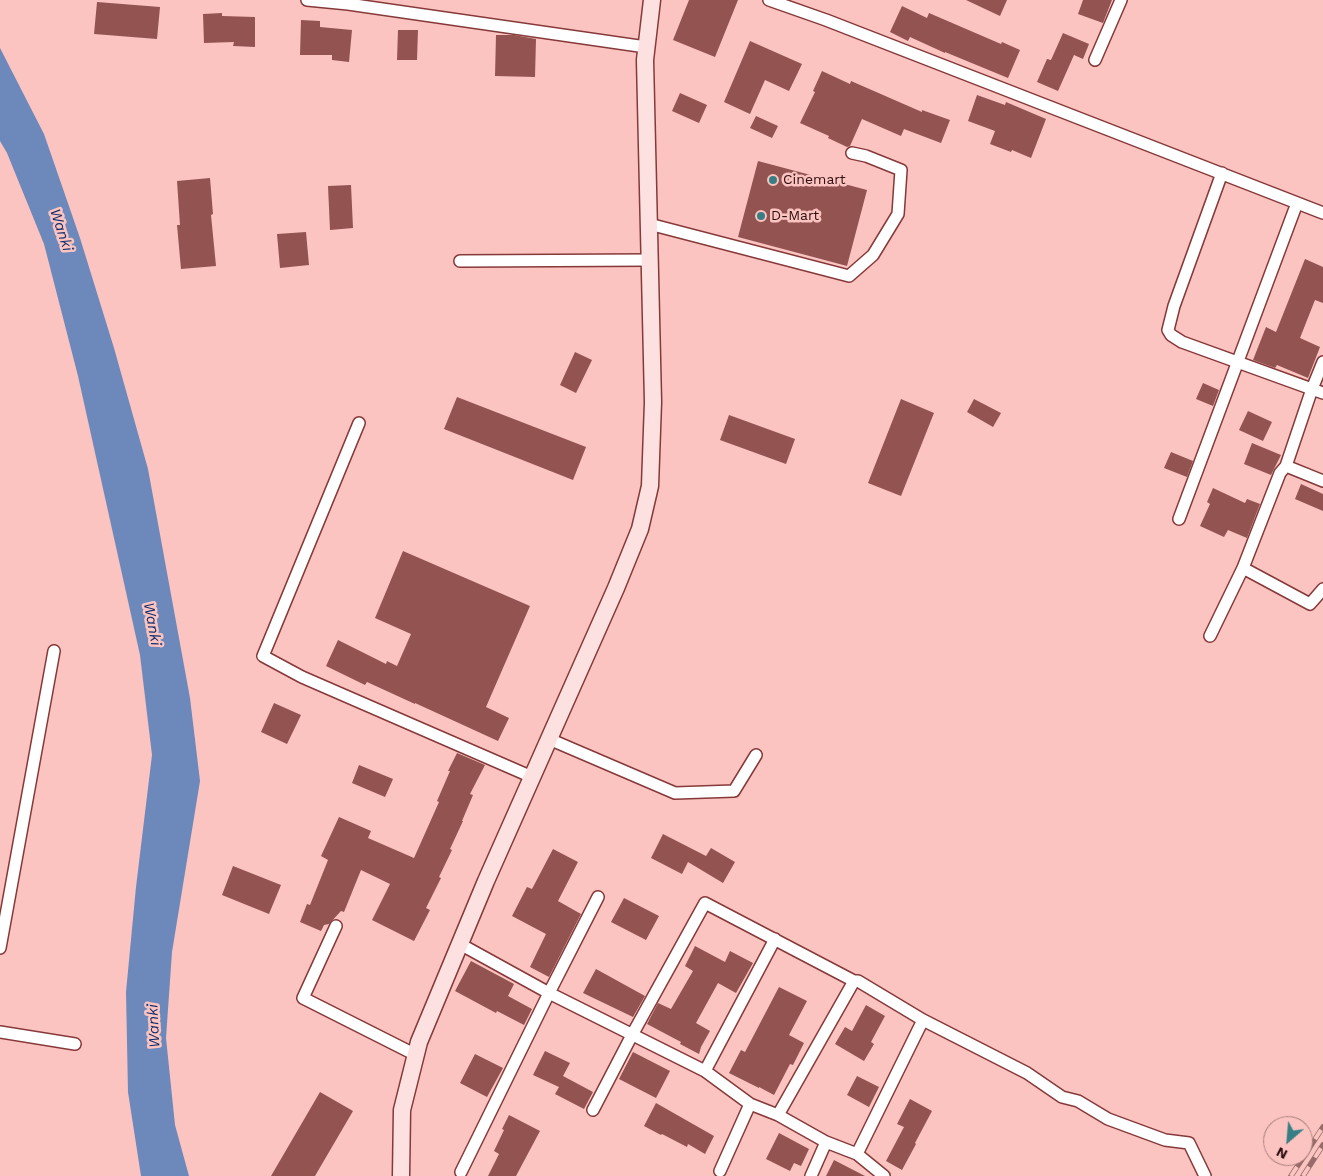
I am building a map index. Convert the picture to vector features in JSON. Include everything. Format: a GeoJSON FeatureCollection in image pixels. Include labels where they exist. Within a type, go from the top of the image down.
{"type":"FeatureCollection","features":[{"type":"Feature","properties":{"kind":"street"},"geometry":{"type":"LineString","coordinates":[[307,0],[348,4],[646,47]]}},
{"type":"Feature","properties":{"kind":"street"},"geometry":{"type":"LineString","coordinates":[[400,1175],[402,1110],[419,1042],[532,777],[616,588],[640,529],[650,486],[653,402],[645,70],[652,0]]}},
{"type":"Feature","properties":{"kind":"street"},"geometry":{"type":"LineString","coordinates":[[769,0],[826,20],[1323,212]]}},
{"type":"Feature","properties":{"kind":"street"},"geometry":{"type":"LineString","coordinates":[[1095,60],[1121,0]]}},
{"type":"Feature","properties":{"kind":"street"},"geometry":{"type":"LineString","coordinates":[[649,224],[849,276],[873,255],[898,214],[900,170],[866,156],[852,153]]}},
{"type":"Feature","properties":{"kind":"street"},"geometry":{"type":"LineString","coordinates":[[1222,173],[1174,306],[1168,330],[1171,335],[1182,342],[1323,394]]}},
{"type":"Feature","properties":{"kind":"street"},"geometry":{"type":"LineString","coordinates":[[1179,519],[1296,203]]}},
{"type":"Feature","properties":{"kind":"street"},"geometry":{"type":"LineString","coordinates":[[460,261],[650,260]]}},
{"type":"Feature","properties":{"kind":"street"},"geometry":{"type":"LineString","coordinates":[[1210,636],[1243,568],[1280,473],[1286,466],[1323,362]]}},
{"type":"Feature","properties":{"kind":"street"},"geometry":{"type":"LineString","coordinates":[[359,422],[263,656],[302,677],[532,777]]}},
{"type":"Feature","properties":{"kind":"street"},"geometry":{"type":"LineString","coordinates":[[1286,466],[1323,481]]}},
{"type":"Feature","properties":{"kind":"street"},"geometry":{"type":"LineString","coordinates":[[1243,568],[1310,604],[1323,589]]}},
{"type":"Feature","properties":{"kind":"street"},"geometry":{"type":"LineString","coordinates":[[0,948],[54,651]]}},
{"type":"Feature","properties":{"kind":"street"},"geometry":{"type":"LineString","coordinates":[[549,739],[674,793],[734,791],[756,755]]}},
{"type":"Feature","properties":{"kind":"street"},"geometry":{"type":"LineString","coordinates":[[461,1172],[598,897]]}},
{"type":"Feature","properties":{"kind":"street"},"geometry":{"type":"LineString","coordinates":[[593,1110],[705,903],[854,981],[858,981],[923,1020],[1027,1073],[1062,1098],[1078,1101],[1108,1120],[1165,1140],[1190,1143],[1205,1176]]}},
{"type":"Feature","properties":{"kind":"street"},"geometry":{"type":"LineString","coordinates":[[336,926],[303,998],[416,1055]]}},
{"type":"Feature","properties":{"kind":"street"},"geometry":{"type":"LineString","coordinates":[[704,1071],[775,939]]}},
{"type":"Feature","properties":{"kind":"street"},"geometry":{"type":"LineString","coordinates":[[460,944],[549,993],[704,1071],[750,1104],[778,1115],[826,1142],[858,1154],[884,1176]]}},
{"type":"Feature","properties":{"kind":"street"},"geometry":{"type":"LineString","coordinates":[[778,1115],[854,981]]}},
{"type":"Feature","properties":{"kind":"street"},"geometry":{"type":"LineString","coordinates":[[858,1154],[923,1020]]}},
{"type":"Feature","properties":{"kind":"street"},"geometry":{"type":"LineString","coordinates":[[0,1032],[75,1044]]}},
{"type":"Feature","properties":{"kind":"street"},"geometry":{"type":"LineString","coordinates":[[720,1172],[750,1104]]}},
{"type":"Feature","properties":{"kind":"street"},"geometry":{"type":"LineString","coordinates":[[811,1176],[826,1142]]}},
{"type":"Feature","properties":{"kind":"water","name":"Wanki"},"geometry":{"type":"Polygon","coordinates":[[[0,48],[44,134],[80,238],[114,348],[148,469],[190,698],[200,781],[172,952],[166,1038],[175,1125],[189,1176],[141,1176],[128,1092],[126,992],[136,887],[152,755],[140,655],[78,376],[44,244],[7,153],[0,141],[0,48]]]}},
{"type":"Feature","properties":{"kind":"building"},"geometry":{"type":"Polygon","coordinates":[[[689,0],[738,0],[715,57],[673,40],[689,0]]]}},
{"type":"Feature","properties":{"kind":"building"},"geometry":{"type":"Polygon","coordinates":[[[966,0],[1007,0],[1000,16],[966,0]]]}},
{"type":"Feature","properties":{"kind":"building"},"geometry":{"type":"Polygon","coordinates":[[[1083,0],[1112,0],[1103,23],[1078,14],[1083,0]]]}},
{"type":"Feature","properties":{"kind":"building"},"geometry":{"type":"Polygon","coordinates":[[[97,2],[160,7],[157,39],[94,34],[97,2]]]}},
{"type":"Feature","properties":{"kind":"building"},"geometry":{"type":"Polygon","coordinates":[[[902,6],[927,18],[929,13],[1001,44],[1002,42],[1020,50],[1008,78],[910,37],[908,41],[890,32],[902,6]]]}},
{"type":"Feature","properties":{"kind":"building"},"geometry":{"type":"Polygon","coordinates":[[[222,13],[222,16],[255,17],[255,47],[233,46],[234,42],[204,43],[203,14],[222,13]]]}},
{"type":"Feature","properties":{"kind":"building"},"geometry":{"type":"Polygon","coordinates":[[[301,20],[320,21],[320,27],[352,30],[349,62],[332,60],[332,55],[300,55],[301,20]]]}},
{"type":"Feature","properties":{"kind":"building"},"geometry":{"type":"Polygon","coordinates":[[[398,30],[418,30],[417,60],[397,60],[398,30]]]}},
{"type":"Feature","properties":{"kind":"building"},"geometry":{"type":"Polygon","coordinates":[[[1063,33],[1089,44],[1083,59],[1074,55],[1058,91],[1037,82],[1047,59],[1051,60],[1063,33]]]}},
{"type":"Feature","properties":{"kind":"building"},"geometry":{"type":"Polygon","coordinates":[[[496,35],[514,35],[536,39],[535,77],[495,76],[496,35]]]}},
{"type":"Feature","properties":{"kind":"building"},"geometry":{"type":"Polygon","coordinates":[[[750,41],[802,64],[789,91],[765,80],[750,114],[724,102],[750,41]]]}},
{"type":"Feature","properties":{"kind":"building"},"geometry":{"type":"Polygon","coordinates":[[[822,71],[850,84],[851,81],[922,112],[922,110],[950,120],[941,143],[904,129],[901,136],[862,119],[850,146],[847,147],[828,138],[829,136],[800,123],[815,92],[813,91],[822,71]]]}},
{"type":"Feature","properties":{"kind":"building"},"geometry":{"type":"Polygon","coordinates":[[[680,93],[707,105],[699,123],[672,111],[680,93]]]}},
{"type":"Feature","properties":{"kind":"building"},"geometry":{"type":"Polygon","coordinates":[[[977,95],[1005,105],[1006,102],[1046,119],[1031,158],[990,144],[995,131],[968,121],[977,95]]]}},
{"type":"Feature","properties":{"kind":"building"},"geometry":{"type":"Polygon","coordinates":[[[756,116],[778,126],[772,138],[750,128],[756,116]]]}},
{"type":"Feature","properties":{"kind":"building"},"geometry":{"type":"Polygon","coordinates":[[[758,161],[867,190],[847,266],[738,237],[758,161]]]}},
{"type":"Feature","properties":{"kind":"building"},"geometry":{"type":"Polygon","coordinates":[[[210,178],[213,214],[211,215],[216,266],[181,269],[177,225],[180,225],[177,181],[210,178]]]}},
{"type":"Feature","properties":{"kind":"building"},"geometry":{"type":"Polygon","coordinates":[[[351,185],[353,228],[330,230],[328,186],[351,185]]]}},
{"type":"Feature","properties":{"kind":"building"},"geometry":{"type":"Polygon","coordinates":[[[306,232],[309,265],[280,268],[277,234],[306,232]]]}},
{"type":"Feature","properties":{"kind":"building"},"geometry":{"type":"Polygon","coordinates":[[[1305,259],[1323,267],[1323,303],[1315,300],[1300,338],[1320,347],[1308,378],[1277,365],[1275,368],[1253,360],[1266,327],[1276,332],[1305,259]]]}},
{"type":"Feature","properties":{"kind":"building"},"geometry":{"type":"Polygon","coordinates":[[[575,352],[592,360],[576,393],[560,385],[575,352]]]}},
{"type":"Feature","properties":{"kind":"building"},"geometry":{"type":"Polygon","coordinates":[[[1203,383],[1219,390],[1213,406],[1196,399],[1203,383]]]}},
{"type":"Feature","properties":{"kind":"building"},"geometry":{"type":"Polygon","coordinates":[[[457,397],[586,447],[573,480],[444,429],[457,397]]]}},
{"type":"Feature","properties":{"kind":"building"},"geometry":{"type":"Polygon","coordinates":[[[901,399],[934,413],[901,496],[868,483],[901,399]]]}},
{"type":"Feature","properties":{"kind":"building"},"geometry":{"type":"Polygon","coordinates":[[[974,399],[1001,413],[993,427],[967,412],[974,399]]]}},
{"type":"Feature","properties":{"kind":"building"},"geometry":{"type":"Polygon","coordinates":[[[1248,411],[1272,422],[1263,441],[1239,430],[1248,411]]]}},
{"type":"Feature","properties":{"kind":"building"},"geometry":{"type":"Polygon","coordinates":[[[729,415],[795,439],[786,464],[720,440],[729,415]]]}},
{"type":"Feature","properties":{"kind":"building"},"geometry":{"type":"Polygon","coordinates":[[[1252,443],[1281,455],[1271,475],[1244,464],[1252,443]]]}},
{"type":"Feature","properties":{"kind":"building"},"geometry":{"type":"Polygon","coordinates":[[[1171,452],[1193,461],[1187,477],[1164,468],[1171,452]]]}},
{"type":"Feature","properties":{"kind":"building"},"geometry":{"type":"Polygon","coordinates":[[[1301,484],[1323,494],[1323,511],[1295,499],[1301,484]]]}},
{"type":"Feature","properties":{"kind":"building"},"geometry":{"type":"Polygon","coordinates":[[[1213,488],[1245,503],[1247,499],[1260,504],[1247,538],[1228,530],[1224,537],[1200,526],[1210,504],[1207,502],[1213,488]]]}},
{"type":"Feature","properties":{"kind":"building"},"geometry":{"type":"Polygon","coordinates":[[[403,551],[530,606],[486,707],[509,718],[498,741],[367,682],[365,685],[326,666],[338,640],[386,664],[387,661],[397,666],[411,634],[375,618],[403,551]]]}},
{"type":"Feature","properties":{"kind":"building"},"geometry":{"type":"Polygon","coordinates":[[[274,703],[301,715],[287,744],[261,732],[274,703]]]}},
{"type":"Feature","properties":{"kind":"building"},"geometry":{"type":"Polygon","coordinates":[[[457,753],[485,765],[470,794],[473,795],[450,849],[452,850],[426,908],[430,910],[414,941],[372,920],[390,884],[361,870],[344,912],[341,911],[329,924],[324,925],[321,931],[300,922],[307,904],[310,905],[328,860],[321,856],[339,817],[371,831],[368,838],[414,858],[439,802],[437,801],[450,771],[448,771],[457,753]]]}},
{"type":"Feature","properties":{"kind":"building"},"geometry":{"type":"Polygon","coordinates":[[[359,765],[393,779],[385,797],[352,783],[359,765]]]}},
{"type":"Feature","properties":{"kind":"building"},"geometry":{"type":"Polygon","coordinates":[[[663,834],[706,856],[711,848],[735,862],[723,883],[688,862],[682,874],[651,858],[663,834]]]}},
{"type":"Feature","properties":{"kind":"building"},"geometry":{"type":"Polygon","coordinates":[[[553,849],[578,862],[558,901],[581,914],[549,977],[530,967],[546,934],[512,916],[527,887],[532,889],[553,849]]]}},
{"type":"Feature","properties":{"kind":"building"},"geometry":{"type":"Polygon","coordinates":[[[233,866],[281,885],[269,914],[222,895],[233,866]]]}},
{"type":"Feature","properties":{"kind":"building"},"geometry":{"type":"Polygon","coordinates":[[[624,898],[659,916],[646,940],[611,922],[624,898]]]}},
{"type":"Feature","properties":{"kind":"building"},"geometry":{"type":"Polygon","coordinates":[[[695,946],[725,962],[730,951],[753,963],[736,993],[718,983],[696,1023],[710,1031],[699,1054],[647,1024],[658,1003],[671,1009],[693,971],[685,966],[695,946]]]}},
{"type":"Feature","properties":{"kind":"building"},"geometry":{"type":"Polygon","coordinates":[[[471,961],[514,984],[508,996],[532,1009],[524,1025],[497,1011],[496,1013],[455,991],[471,961]]]}},
{"type":"Feature","properties":{"kind":"building"},"geometry":{"type":"Polygon","coordinates":[[[596,969],[645,996],[633,1017],[583,993],[596,969]]]}},
{"type":"Feature","properties":{"kind":"building"},"geometry":{"type":"Polygon","coordinates":[[[779,987],[807,1001],[789,1035],[804,1043],[793,1065],[790,1064],[774,1095],[729,1073],[741,1050],[745,1052],[779,987]]]}},
{"type":"Feature","properties":{"kind":"building"},"geometry":{"type":"Polygon","coordinates":[[[866,1005],[885,1016],[871,1042],[874,1044],[864,1061],[835,1044],[845,1027],[852,1031],[866,1005]]]}},
{"type":"Feature","properties":{"kind":"building"},"geometry":{"type":"Polygon","coordinates":[[[545,1051],[570,1063],[563,1076],[593,1092],[584,1109],[555,1094],[559,1087],[533,1075],[545,1051]]]}},
{"type":"Feature","properties":{"kind":"building"},"geometry":{"type":"Polygon","coordinates":[[[633,1052],[670,1071],[656,1098],[619,1079],[633,1052]]]}},
{"type":"Feature","properties":{"kind":"building"},"geometry":{"type":"Polygon","coordinates":[[[475,1054],[503,1068],[487,1097],[460,1083],[475,1054]]]}},
{"type":"Feature","properties":{"kind":"building"},"geometry":{"type":"Polygon","coordinates":[[[857,1076],[879,1087],[869,1107],[847,1095],[857,1076]]]}},
{"type":"Feature","properties":{"kind":"building"},"geometry":{"type":"Polygon","coordinates":[[[320,1092],[353,1111],[315,1176],[271,1176],[320,1092]]]}},
{"type":"Feature","properties":{"kind":"building"},"geometry":{"type":"Polygon","coordinates":[[[910,1099],[932,1111],[902,1170],[886,1161],[904,1127],[897,1124],[910,1099]]]}},
{"type":"Feature","properties":{"kind":"building"},"geometry":{"type":"Polygon","coordinates":[[[656,1103],[714,1136],[705,1154],[688,1144],[687,1147],[644,1126],[656,1103]]]}},
{"type":"Feature","properties":{"kind":"building"},"geometry":{"type":"Polygon","coordinates":[[[509,1115],[540,1131],[516,1176],[488,1176],[499,1154],[494,1151],[509,1115]]]}},
{"type":"Feature","properties":{"kind":"building"},"geometry":{"type":"Polygon","coordinates":[[[779,1133],[809,1149],[801,1166],[794,1163],[790,1171],[766,1159],[779,1133]]]}},
{"type":"Feature","properties":{"kind":"building"},"geometry":{"type":"Polygon","coordinates":[[[834,1160],[865,1176],[826,1176],[834,1160]]]}},
{"type":"Feature","properties":{"kind":"railway"},"geometry":{"type":"LineString","coordinates":[[1291,1176],[1323,1127]]}},
{"type":"Feature","properties":{"kind":"railway"},"geometry":{"type":"LineString","coordinates":[[1303,1176],[1323,1145]]}},
{"type":"Feature","properties":{"kind":"place","name":"Cinemart"},"geometry":{"type":"Point","coordinates":[773,180]}},
{"type":"Feature","properties":{"kind":"place","name":"D-Mart"},"geometry":{"type":"Point","coordinates":[761,216]}}]}
